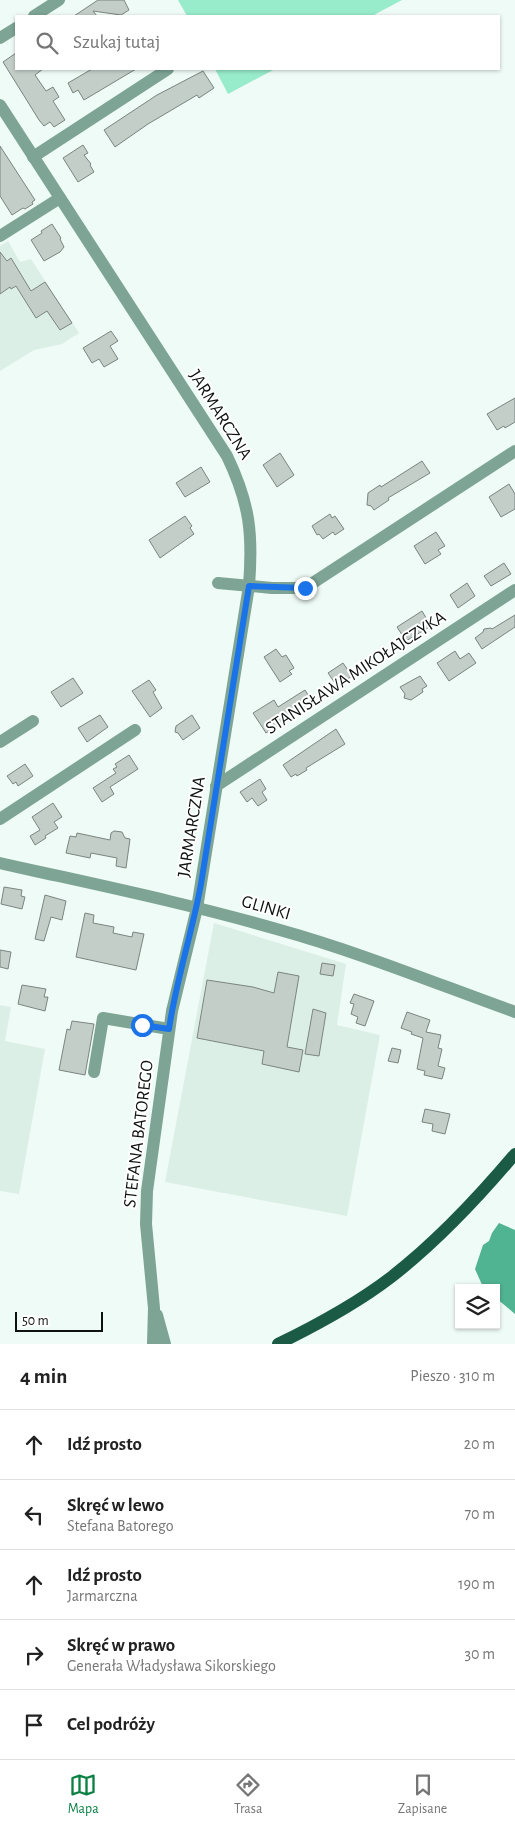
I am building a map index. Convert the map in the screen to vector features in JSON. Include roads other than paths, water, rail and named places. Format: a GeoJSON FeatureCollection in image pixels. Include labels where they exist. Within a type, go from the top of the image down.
{"type":"FeatureCollection","features":[{"type":"Feature","properties":{"kind":"main road"},"geometry":{"type":"LineString","coordinates":[[278,1344],[337,1313],[368,1294],[401,1269],[427,1248],[468,1208],[515,1154]]}},
{"type":"Feature","properties":{"kind":"street"},"geometry":{"type":"LineString","coordinates":[[36,15],[59,0]]}},
{"type":"Feature","properties":{"kind":"street"},"geometry":{"type":"LineString","coordinates":[[0,38],[15,29]]}},
{"type":"Feature","properties":{"kind":"street"},"geometry":{"type":"LineString","coordinates":[[33,157],[166,70]]}},
{"type":"Feature","properties":{"kind":"street","name":"JARMARCZNA"},"geometry":{"type":"LineString","coordinates":[[0,106],[227,456],[248,509],[252,553],[249,586],[197,908]]}},
{"type":"Feature","properties":{"kind":"street"},"geometry":{"type":"LineString","coordinates":[[0,236],[60,198]]}},
{"type":"Feature","properties":{"kind":"street"},"geometry":{"type":"LineString","coordinates":[[218,583],[305,588],[515,451]]}},
{"type":"Feature","properties":{"kind":"street","name":"STANISŁAWA MIKOŁAJCZYKA"},"geometry":{"type":"LineString","coordinates":[[216,786],[515,590]]}},
{"type":"Feature","properties":{"kind":"street"},"geometry":{"type":"LineString","coordinates":[[0,742],[33,721]]}},
{"type":"Feature","properties":{"kind":"street"},"geometry":{"type":"LineString","coordinates":[[0,819],[135,730]]}},
{"type":"Feature","properties":{"kind":"street","name":"GLINKI"},"geometry":{"type":"LineString","coordinates":[[0,863],[197,908],[281,930],[333,946],[515,1012]]}},
{"type":"Feature","properties":{"kind":"street","name":"STEFANA BATOREGO"},"geometry":{"type":"LineString","coordinates":[[153,1344],[154,1308],[146,1224],[147,1191],[172,1011],[197,908]]}},
{"type":"Feature","properties":{"kind":"street"},"geometry":{"type":"LineString","coordinates":[[94,1072],[103,1018],[169,1029]]}},
{"type":"Feature","properties":{"kind":"street","name":"STEFANA BATOREGO"},"geometry":{"type":"LineString","coordinates":[[154,1308],[165,1344]]}}]}
